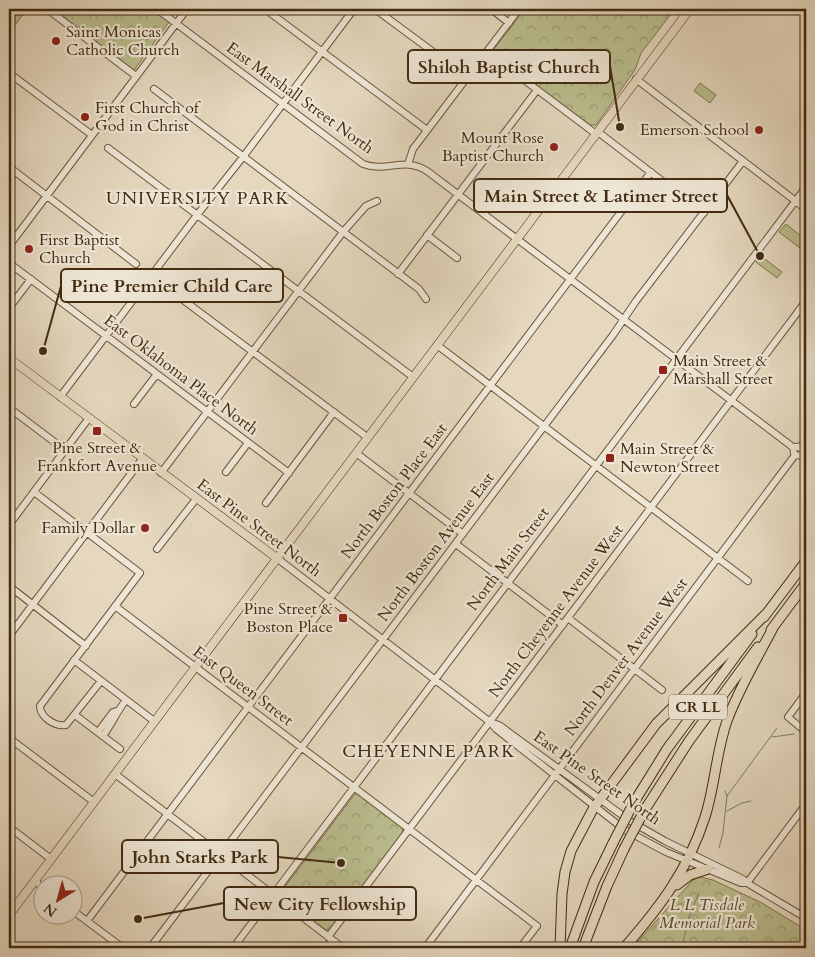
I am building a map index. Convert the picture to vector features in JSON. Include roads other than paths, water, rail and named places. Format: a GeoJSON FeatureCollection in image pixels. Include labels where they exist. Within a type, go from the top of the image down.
{"type":"FeatureCollection","features":[{"type":"Feature","properties":{"kind":"highway","name":"CR LL"},"geometry":{"type":"LineString","coordinates":[[570,948],[594,882],[633,804],[667,750],[806,561]]}},
{"type":"Feature","properties":{"kind":"highway","name":"CR LL"},"geometry":{"type":"LineString","coordinates":[[583,948],[607,886],[644,811],[689,741],[806,583]]}},
{"type":"Feature","properties":{"kind":"highway"},"geometry":{"type":"LineString","coordinates":[[560,948],[565,872],[571,851],[597,802],[664,716],[768,613]]}},
{"type":"Feature","properties":{"kind":"highway"},"geometry":{"type":"LineString","coordinates":[[624,948],[669,892],[689,857],[705,817],[727,721],[739,692],[774,626]]}},
{"type":"Feature","properties":{"kind":"highway"},"geometry":{"type":"LineString","coordinates":[[669,892],[686,877],[708,869]]}},
{"type":"Feature","properties":{"kind":"main road"},"geometry":{"type":"LineString","coordinates":[[40,874],[690,9]]}},
{"type":"Feature","properties":{"kind":"main road","name":"East Pine Street North"},"geometry":{"type":"LineString","coordinates":[[9,358],[278,559]]}},
{"type":"Feature","properties":{"kind":"main road"},"geometry":{"type":"LineString","coordinates":[[9,916],[32,885]]}},
{"type":"Feature","properties":{"kind":"street"},"geometry":{"type":"LineString","coordinates":[[47,9],[136,76]]}},
{"type":"Feature","properties":{"kind":"street","name":"East Marshall Street North"},"geometry":{"type":"LineString","coordinates":[[157,9],[363,164],[381,168],[408,164]]}},
{"type":"Feature","properties":{"kind":"street"},"geometry":{"type":"LineString","coordinates":[[9,246],[187,9]]}},
{"type":"Feature","properties":{"kind":"street"},"geometry":{"type":"LineString","coordinates":[[265,9],[427,130]]}},
{"type":"Feature","properties":{"kind":"street"},"geometry":{"type":"LineString","coordinates":[[60,397],[354,9]]}},
{"type":"Feature","properties":{"kind":"street"},"geometry":{"type":"LineString","coordinates":[[375,9],[467,77]]}},
{"type":"Feature","properties":{"kind":"street"},"geometry":{"type":"LineString","coordinates":[[491,9],[509,23]]}},
{"type":"Feature","properties":{"kind":"street"},"geometry":{"type":"LineString","coordinates":[[519,9],[413,148],[408,164],[424,168],[799,452]]}},
{"type":"Feature","properties":{"kind":"street"},"geometry":{"type":"LineString","coordinates":[[487,52],[704,213]]}},
{"type":"Feature","properties":{"kind":"street"},"geometry":{"type":"LineString","coordinates":[[9,73],[92,135]]}},
{"type":"Feature","properties":{"kind":"street"},"geometry":{"type":"LineString","coordinates":[[636,79],[806,209]]}},
{"type":"Feature","properties":{"kind":"street"},"geometry":{"type":"LineString","coordinates":[[154,89],[419,289],[426,299]]}},
{"type":"Feature","properties":{"kind":"street"},"geometry":{"type":"LineString","coordinates":[[398,274],[537,90]]}},
{"type":"Feature","properties":{"kind":"street"},"geometry":{"type":"LineString","coordinates":[[108,148],[413,377]]}},
{"type":"Feature","properties":{"kind":"street","name":"North Boston Avenue East"},"geometry":{"type":"LineString","coordinates":[[150,948],[743,161]]}},
{"type":"Feature","properties":{"kind":"street"},"geometry":{"type":"LineString","coordinates":[[9,167],[136,264]]}},
{"type":"Feature","properties":{"kind":"street","name":"North Boston Place East"},"geometry":{"type":"LineString","coordinates":[[88,921],[651,172]]}},
{"type":"Feature","properties":{"kind":"street","name":"North Main Street"},"geometry":{"type":"LineString","coordinates":[[232,948],[806,187]]}},
{"type":"Feature","properties":{"kind":"street"},"geometry":{"type":"LineString","coordinates":[[161,473],[343,232],[366,206],[377,201]]}},
{"type":"Feature","properties":{"kind":"street"},"geometry":{"type":"LineString","coordinates":[[427,235],[457,258]]}},
{"type":"Feature","properties":{"kind":"street","name":"East Oklahoma Place North"},"geometry":{"type":"LineString","coordinates":[[9,263],[289,473]]}},
{"type":"Feature","properties":{"kind":"street"},"geometry":{"type":"LineString","coordinates":[[152,276],[368,437]]}},
{"type":"Feature","properties":{"kind":"street"},"geometry":{"type":"LineString","coordinates":[[9,308],[30,280]]}},
{"type":"Feature","properties":{"kind":"street","name":"North Cheyenne Avenue West"},"geometry":{"type":"LineString","coordinates":[[326,948],[330,938],[410,829],[806,302]]}},
{"type":"Feature","properties":{"kind":"street"},"geometry":{"type":"LineString","coordinates":[[437,345],[748,581]]}},
{"type":"Feature","properties":{"kind":"street"},"geometry":{"type":"LineString","coordinates":[[134,404],[156,374]]}},
{"type":"Feature","properties":{"kind":"street"},"geometry":{"type":"LineString","coordinates":[[9,415],[12,410],[65,450]]}},
{"type":"Feature","properties":{"kind":"street"},"geometry":{"type":"LineString","coordinates":[[266,504],[334,412]]}},
{"type":"Feature","properties":{"kind":"street"},"geometry":{"type":"LineString","coordinates":[[9,525],[89,418]]}},
{"type":"Feature","properties":{"kind":"street","name":"North Denver Avenue West"},"geometry":{"type":"LineString","coordinates":[[425,948],[717,558],[799,452],[806,440]]}},
{"type":"Feature","properties":{"kind":"street"},"geometry":{"type":"LineString","coordinates":[[226,472],[248,442]]}},
{"type":"Feature","properties":{"kind":"street"},"geometry":{"type":"LineString","coordinates":[[356,453],[463,534]]}},
{"type":"Feature","properties":{"kind":"street"},"geometry":{"type":"LineString","coordinates":[[9,636],[142,459]]}},
{"type":"Feature","properties":{"kind":"street"},"geometry":{"type":"LineString","coordinates":[[34,492],[140,573],[40,706],[41,712],[45,717],[60,726],[66,725],[101,681]]}},
{"type":"Feature","properties":{"kind":"street"},"geometry":{"type":"LineString","coordinates":[[158,550],[196,499]]}},
{"type":"Feature","properties":{"kind":"street"},"geometry":{"type":"LineString","coordinates":[[456,544],[563,625]]}},
{"type":"Feature","properties":{"kind":"street","name":"East Pine Street North"},"geometry":{"type":"LineString","coordinates":[[278,559],[490,722],[499,725],[556,772],[597,802],[621,826],[659,849],[689,857]]}},
{"type":"Feature","properties":{"kind":"street"},"geometry":{"type":"LineString","coordinates":[[9,586],[86,646]]}},
{"type":"Feature","properties":{"kind":"street","name":"East Queen Street"},"geometry":{"type":"LineString","coordinates":[[115,606],[537,926],[520,948]]}},
{"type":"Feature","properties":{"kind":"street"},"geometry":{"type":"LineString","coordinates":[[568,618],[662,690]]}},
{"type":"Feature","properties":{"kind":"street"},"geometry":{"type":"LineString","coordinates":[[74,660],[154,721]]}},
{"type":"Feature","properties":{"kind":"street"},"geometry":{"type":"LineString","coordinates":[[806,692],[788,717],[806,732]]}},
{"type":"Feature","properties":{"kind":"street"},"geometry":{"type":"LineString","coordinates":[[100,734],[113,712],[118,711],[126,700]]}},
{"type":"Feature","properties":{"kind":"street"},"geometry":{"type":"LineString","coordinates":[[75,715],[120,749]]}},
{"type":"Feature","properties":{"kind":"street"},"geometry":{"type":"LineString","coordinates":[[9,738],[94,802]]}},
{"type":"Feature","properties":{"kind":"street"},"geometry":{"type":"LineString","coordinates":[[115,774],[343,948]]}},
{"type":"Feature","properties":{"kind":"street"},"geometry":{"type":"LineString","coordinates":[[747,883],[806,804]]}},
{"type":"Feature","properties":{"kind":"street"},"geometry":{"type":"LineString","coordinates":[[9,827],[51,859]]}},
{"type":"Feature","properties":{"kind":"street"},"geometry":{"type":"LineString","coordinates":[[689,857],[708,869],[741,883],[747,883]]}},
{"type":"Feature","properties":{"kind":"street"},"geometry":{"type":"LineString","coordinates":[[689,857],[743,879],[806,918]]}},
{"type":"Feature","properties":{"kind":"street"},"geometry":{"type":"LineString","coordinates":[[9,901],[16,906]]}},
{"type":"Feature","properties":{"kind":"street"},"geometry":{"type":"LineString","coordinates":[[82,917],[123,948]]}},
{"type":"Feature","properties":{"kind":"waterway"},"geometry":{"type":"LineString","coordinates":[[719,848],[723,833],[727,796],[777,728]]}},
{"type":"Feature","properties":{"kind":"waterway"},"geometry":{"type":"LineString","coordinates":[[772,737],[794,734]]}},
{"type":"Feature","properties":{"kind":"waterway"},"geometry":{"type":"LineString","coordinates":[[725,791],[727,796]]}},
{"type":"Feature","properties":{"kind":"waterway"},"geometry":{"type":"LineString","coordinates":[[727,811],[742,803],[751,801]]}},
{"type":"Feature","properties":{"kind":"waterway"},"geometry":{"type":"LineString","coordinates":[[682,948],[688,919],[699,893]]}},
{"type":"Feature","properties":{"kind":"place","name":"Saint Monicas Catholic Church"},"geometry":{"type":"Point","coordinates":[56,41]}},
{"type":"Feature","properties":{"kind":"place","name":"First Church of God in Christ"},"geometry":{"type":"Point","coordinates":[85,117]}},
{"type":"Feature","properties":{"kind":"place","name":"Shiloh Baptist Church"},"geometry":{"type":"Point","coordinates":[620,127]}},
{"type":"Feature","properties":{"kind":"place","name":"Emerson School"},"geometry":{"type":"Point","coordinates":[759,130]}},
{"type":"Feature","properties":{"kind":"place","name":"Mount Rose Baptist Church"},"geometry":{"type":"Point","coordinates":[554,147]}},
{"type":"Feature","properties":{"kind":"place","name":"First Baptist Church"},"geometry":{"type":"Point","coordinates":[29,249]}},
{"type":"Feature","properties":{"kind":"place","name":"Main Street & Latimer Street"},"geometry":{"type":"Point","coordinates":[760,256]}},
{"type":"Feature","properties":{"kind":"place","name":"Pine Premier Child Care"},"geometry":{"type":"Point","coordinates":[43,351]}},
{"type":"Feature","properties":{"kind":"place","name":"Main Street & Marshall Street"},"geometry":{"type":"Point","coordinates":[663,370]}},
{"type":"Feature","properties":{"kind":"place","name":"Pine Street & Frankfort Avenue"},"geometry":{"type":"Point","coordinates":[97,431]}},
{"type":"Feature","properties":{"kind":"place","name":"Main Street & Newton Street"},"geometry":{"type":"Point","coordinates":[610,458]}},
{"type":"Feature","properties":{"kind":"place","name":"Family Dollar"},"geometry":{"type":"Point","coordinates":[145,528]}},
{"type":"Feature","properties":{"kind":"place","name":"Pine Street & Boston Place"},"geometry":{"type":"Point","coordinates":[343,618]}},
{"type":"Feature","properties":{"kind":"place","name":"John Starks Park"},"geometry":{"type":"Point","coordinates":[341,863]}},
{"type":"Feature","properties":{"kind":"place","name":"New City Fellowship"},"geometry":{"type":"Point","coordinates":[138,919]}},
{"type":"Feature","properties":{"kind":"district","name":"UNIVERSITY PARK"},"geometry":{"type":"Point","coordinates":[198,198]}},
{"type":"Feature","properties":{"kind":"district","name":"CHEYENNE PARK"},"geometry":{"type":"Point","coordinates":[429,751]}},
{"type":"Feature","properties":{"kind":"park label","name":"L L Tisdale Memorial Park"},"geometry":{"type":"Point","coordinates":[707,914]}}]}
